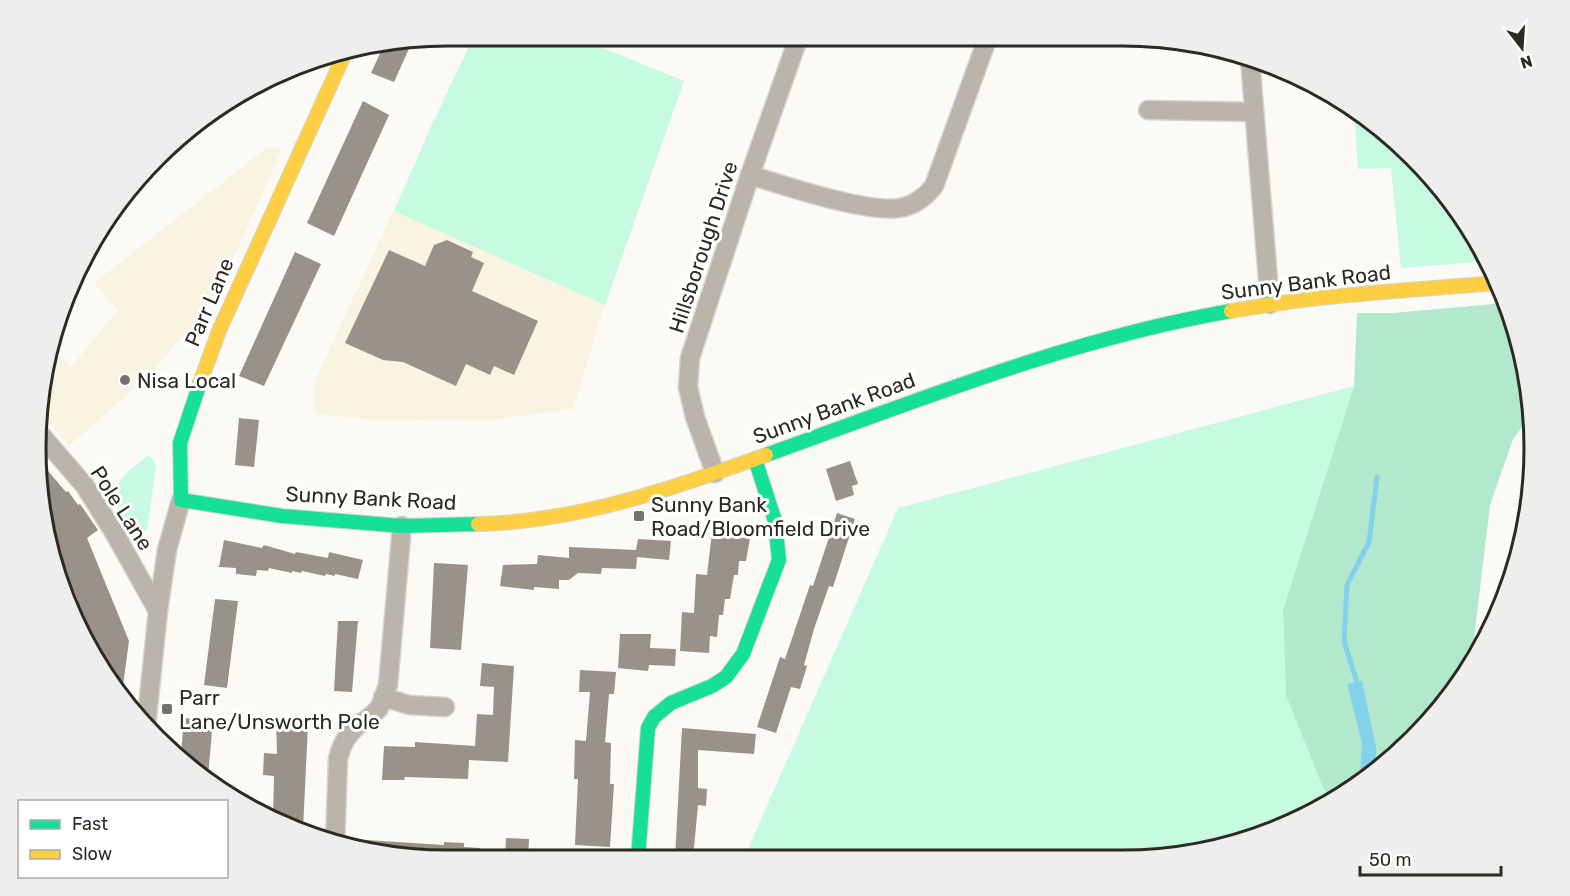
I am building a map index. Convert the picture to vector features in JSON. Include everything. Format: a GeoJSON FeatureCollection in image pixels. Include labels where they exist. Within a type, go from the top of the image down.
{"type":"FeatureCollection","features":[{"type":"Feature","properties":{"kind":"street","name":"Hillsborough Drive"},"geometry":{"type":"LineString","coordinates":[[715,473],[695,417],[688,387],[690,358],[795,46]]}},
{"type":"Feature","properties":{"kind":"street"},"geometry":{"type":"LineString","coordinates":[[750,175],[797,190],[878,208],[892,209],[915,203],[926,196],[934,186],[985,46]]}},
{"type":"Feature","properties":{"kind":"street","name":"Parr Lane"},"geometry":{"type":"LineString","coordinates":[[147,714],[167,550],[181,500],[180,443],[192,403],[219,331],[341,61]]}},
{"type":"Feature","properties":{"kind":"street"},"geometry":{"type":"LineString","coordinates":[[1251,68],[1270,304]]}},
{"type":"Feature","properties":{"kind":"street"},"geometry":{"type":"LineString","coordinates":[[1148,110],[1254,112]]}},
{"type":"Feature","properties":{"kind":"street","name":"Sunny Bank Road"},"geometry":{"type":"LineString","coordinates":[[181,500],[282,516],[402,526],[501,524],[595,508],[715,473],[1011,367],[1072,348],[1201,316],[1270,304],[1364,293],[1488,284]]}},
{"type":"Feature","properties":{"kind":"street","name":"Pole Lane"},"geometry":{"type":"LineString","coordinates":[[46,441],[85,486],[158,610]]}},
{"type":"Feature","properties":{"kind":"street"},"geometry":{"type":"LineString","coordinates":[[639,850],[648,728],[652,718],[658,711],[670,704],[704,690],[723,679],[735,668],[743,654],[779,560],[780,545],[777,525],[754,459]]}},
{"type":"Feature","properties":{"kind":"street"},"geometry":{"type":"LineString","coordinates":[[335,833],[340,750],[355,728],[371,717],[378,708],[388,685],[402,526]]}},
{"type":"Feature","properties":{"kind":"street"},"geometry":{"type":"LineString","coordinates":[[383,697],[409,705],[445,707]]}},
{"type":"Feature","properties":{"kind":"shaded area"},"geometry":{"type":"Polygon","coordinates":[[[469,46],[598,46],[684,81],[605,305],[573,409],[485,421],[459,419],[382,421],[316,414],[312,392],[315,381],[469,46]]]}},
{"type":"Feature","properties":{"kind":"shaded area"},"geometry":{"type":"Polygon","coordinates":[[[268,147],[282,150],[219,290],[196,321],[146,378],[69,446],[47,421],[57,357],[71,367],[118,310],[94,283],[268,147]]]}},
{"type":"Feature","properties":{"kind":"green space"},"geometry":{"type":"Polygon","coordinates":[[[469,46],[598,46],[684,81],[605,305],[394,211],[469,46]]]}},
{"type":"Feature","properties":{"kind":"green space"},"geometry":{"type":"Polygon","coordinates":[[[1355,121],[1387,146],[1424,183],[1456,225],[1478,262],[1401,268],[1391,168],[1358,169],[1355,121]]]}},
{"type":"Feature","properties":{"kind":"green space"},"geometry":{"type":"Polygon","coordinates":[[[1497,304],[1516,370],[1523,426],[1513,439],[1490,505],[1474,642],[1470,649],[1441,692],[1406,732],[1366,767],[1326,794],[1286,696],[1283,610],[1354,386],[1357,313],[1393,313],[1497,304]]]}},
{"type":"Feature","properties":{"kind":"green space"},"geometry":{"type":"Polygon","coordinates":[[[1354,386],[1283,610],[1286,696],[1326,794],[1276,819],[1226,836],[1148,849],[748,850],[898,508],[1354,386]]]}},
{"type":"Feature","properties":{"kind":"green space"},"geometry":{"type":"Polygon","coordinates":[[[149,455],[156,465],[147,531],[133,526],[121,515],[116,493],[124,476],[149,455]]]}},
{"type":"Feature","properties":{"kind":"water"},"geometry":{"type":"Polygon","coordinates":[[[1362,681],[1376,747],[1376,759],[1361,771],[1362,743],[1347,684],[1362,681]]]}},
{"type":"Feature","properties":{"kind":"building"},"geometry":{"type":"Polygon","coordinates":[[[409,48],[394,82],[371,73],[381,52],[409,48]]]}},
{"type":"Feature","properties":{"kind":"building"},"geometry":{"type":"Polygon","coordinates":[[[363,101],[389,115],[334,236],[307,223],[363,101]]]}},
{"type":"Feature","properties":{"kind":"building"},"geometry":{"type":"Polygon","coordinates":[[[447,240],[473,252],[471,257],[484,263],[472,291],[538,321],[514,375],[494,366],[490,375],[466,364],[456,386],[403,362],[383,360],[345,343],[389,250],[425,266],[434,245],[447,240]]]}},
{"type":"Feature","properties":{"kind":"building"},"geometry":{"type":"Polygon","coordinates":[[[295,252],[321,264],[264,386],[239,376],[295,252]]]}},
{"type":"Feature","properties":{"kind":"building"},"geometry":{"type":"Polygon","coordinates":[[[239,418],[259,420],[254,467],[235,465],[239,418]]]}},
{"type":"Feature","properties":{"kind":"building"},"geometry":{"type":"Polygon","coordinates":[[[850,461],[858,484],[852,486],[854,495],[836,501],[826,469],[850,461]]]}},
{"type":"Feature","properties":{"kind":"building"},"geometry":{"type":"Polygon","coordinates":[[[47,472],[66,492],[68,491],[78,505],[80,504],[98,530],[87,538],[129,641],[123,684],[100,649],[77,602],[54,526],[47,472]]]}},
{"type":"Feature","properties":{"kind":"building"},"geometry":{"type":"Polygon","coordinates":[[[837,513],[855,519],[833,587],[829,586],[814,629],[800,689],[791,687],[776,733],[757,727],[780,657],[785,659],[810,585],[813,586],[837,513]]]}},
{"type":"Feature","properties":{"kind":"building"},"geometry":{"type":"Polygon","coordinates":[[[713,524],[730,526],[729,537],[750,538],[746,561],[739,561],[738,575],[734,575],[730,599],[725,599],[723,615],[719,615],[717,637],[710,636],[709,653],[680,651],[682,612],[694,613],[696,574],[707,575],[713,524]]]}},
{"type":"Feature","properties":{"kind":"building"},"geometry":{"type":"Polygon","coordinates":[[[638,539],[671,541],[669,560],[637,557],[636,569],[602,568],[601,574],[578,573],[569,580],[559,580],[559,589],[534,587],[534,590],[500,586],[503,565],[537,564],[538,555],[569,558],[569,547],[636,550],[638,539]]]}},
{"type":"Feature","properties":{"kind":"building"},"geometry":{"type":"Polygon","coordinates":[[[224,540],[262,548],[264,545],[295,554],[296,552],[328,558],[329,552],[363,560],[358,579],[302,571],[301,573],[292,571],[292,573],[269,568],[268,571],[257,570],[256,576],[236,574],[236,568],[219,567],[224,540]]]}},
{"type":"Feature","properties":{"kind":"building"},"geometry":{"type":"Polygon","coordinates":[[[434,563],[468,565],[461,650],[430,648],[434,563]]]}},
{"type":"Feature","properties":{"kind":"building"},"geometry":{"type":"Polygon","coordinates":[[[215,599],[238,601],[227,688],[204,685],[215,599]]]}},
{"type":"Feature","properties":{"kind":"building"},"geometry":{"type":"Polygon","coordinates":[[[338,621],[358,621],[352,692],[334,691],[338,621]]]}},
{"type":"Feature","properties":{"kind":"building"},"geometry":{"type":"Polygon","coordinates":[[[620,634],[651,634],[650,648],[676,649],[675,666],[649,665],[648,671],[618,668],[620,634]]]}},
{"type":"Feature","properties":{"kind":"building"},"geometry":{"type":"Polygon","coordinates":[[[482,663],[514,666],[508,762],[469,760],[468,779],[405,777],[404,780],[382,780],[384,746],[415,747],[415,742],[475,746],[477,714],[493,715],[494,687],[480,686],[482,663]]]}},
{"type":"Feature","properties":{"kind":"building"},"geometry":{"type":"Polygon","coordinates":[[[580,670],[616,672],[614,694],[609,694],[605,742],[611,743],[610,784],[614,784],[610,847],[575,845],[578,779],[574,779],[575,740],[586,741],[590,692],[579,692],[580,670]]]}},
{"type":"Feature","properties":{"kind":"building"},"geometry":{"type":"Polygon","coordinates":[[[184,718],[213,720],[209,770],[182,749],[184,718]]]}},
{"type":"Feature","properties":{"kind":"building"},"geometry":{"type":"Polygon","coordinates":[[[276,718],[301,719],[301,725],[308,724],[303,822],[273,809],[274,776],[263,775],[264,753],[277,754],[276,718]]]}},
{"type":"Feature","properties":{"kind":"building"},"geometry":{"type":"Polygon","coordinates":[[[682,728],[756,734],[754,754],[698,750],[698,788],[707,789],[706,806],[698,805],[694,850],[675,850],[682,728]]]}},
{"type":"Feature","properties":{"kind":"building"},"geometry":{"type":"Polygon","coordinates":[[[506,838],[529,839],[528,850],[505,850],[506,838]]]}},
{"type":"Feature","properties":{"kind":"building"},"geometry":{"type":"Polygon","coordinates":[[[366,841],[444,845],[444,842],[464,843],[464,847],[480,848],[480,850],[422,849],[366,841]]]}},
{"type":"Feature","properties":{"kind":"waterway"},"geometry":{"type":"LineString","coordinates":[[1359,689],[1344,641],[1347,585],[1369,542],[1377,477]]}},
{"type":"Feature","properties":{"kind":"traffic: fast"},"geometry":{"type":"LineString","coordinates":[[766,455],[1053,354],[1171,323],[1231,311]]}},
{"type":"Feature","properties":{"kind":"traffic: fast"},"geometry":{"type":"LineString","coordinates":[[200,383],[180,443],[181,500],[282,516],[402,526],[478,524]]}},
{"type":"Feature","properties":{"kind":"traffic: fast"},"geometry":{"type":"LineString","coordinates":[[639,850],[648,728],[654,717],[671,703],[712,686],[726,677],[743,654],[779,560],[775,521],[755,459]]}},
{"type":"Feature","properties":{"kind":"traffic: slow"},"geometry":{"type":"LineString","coordinates":[[200,383],[219,331],[341,61]]}},
{"type":"Feature","properties":{"kind":"traffic: slow"},"geometry":{"type":"LineString","coordinates":[[1231,311],[1331,297],[1488,284]]}},
{"type":"Feature","properties":{"kind":"traffic: slow"},"geometry":{"type":"LineString","coordinates":[[478,524],[515,522],[588,510],[661,491],[766,455]]}},
{"type":"Feature","properties":{"kind":"place","name":"Nisa Local"},"geometry":{"type":"Point","coordinates":[125,380]}},
{"type":"Feature","properties":{"kind":"place","name":"Sunny Bank Road/Bloomfield Drive"},"geometry":{"type":"Point","coordinates":[639,516]}},
{"type":"Feature","properties":{"kind":"place","name":"Parr Lane/Unsworth Pole"},"geometry":{"type":"Point","coordinates":[167,709]}}]}
